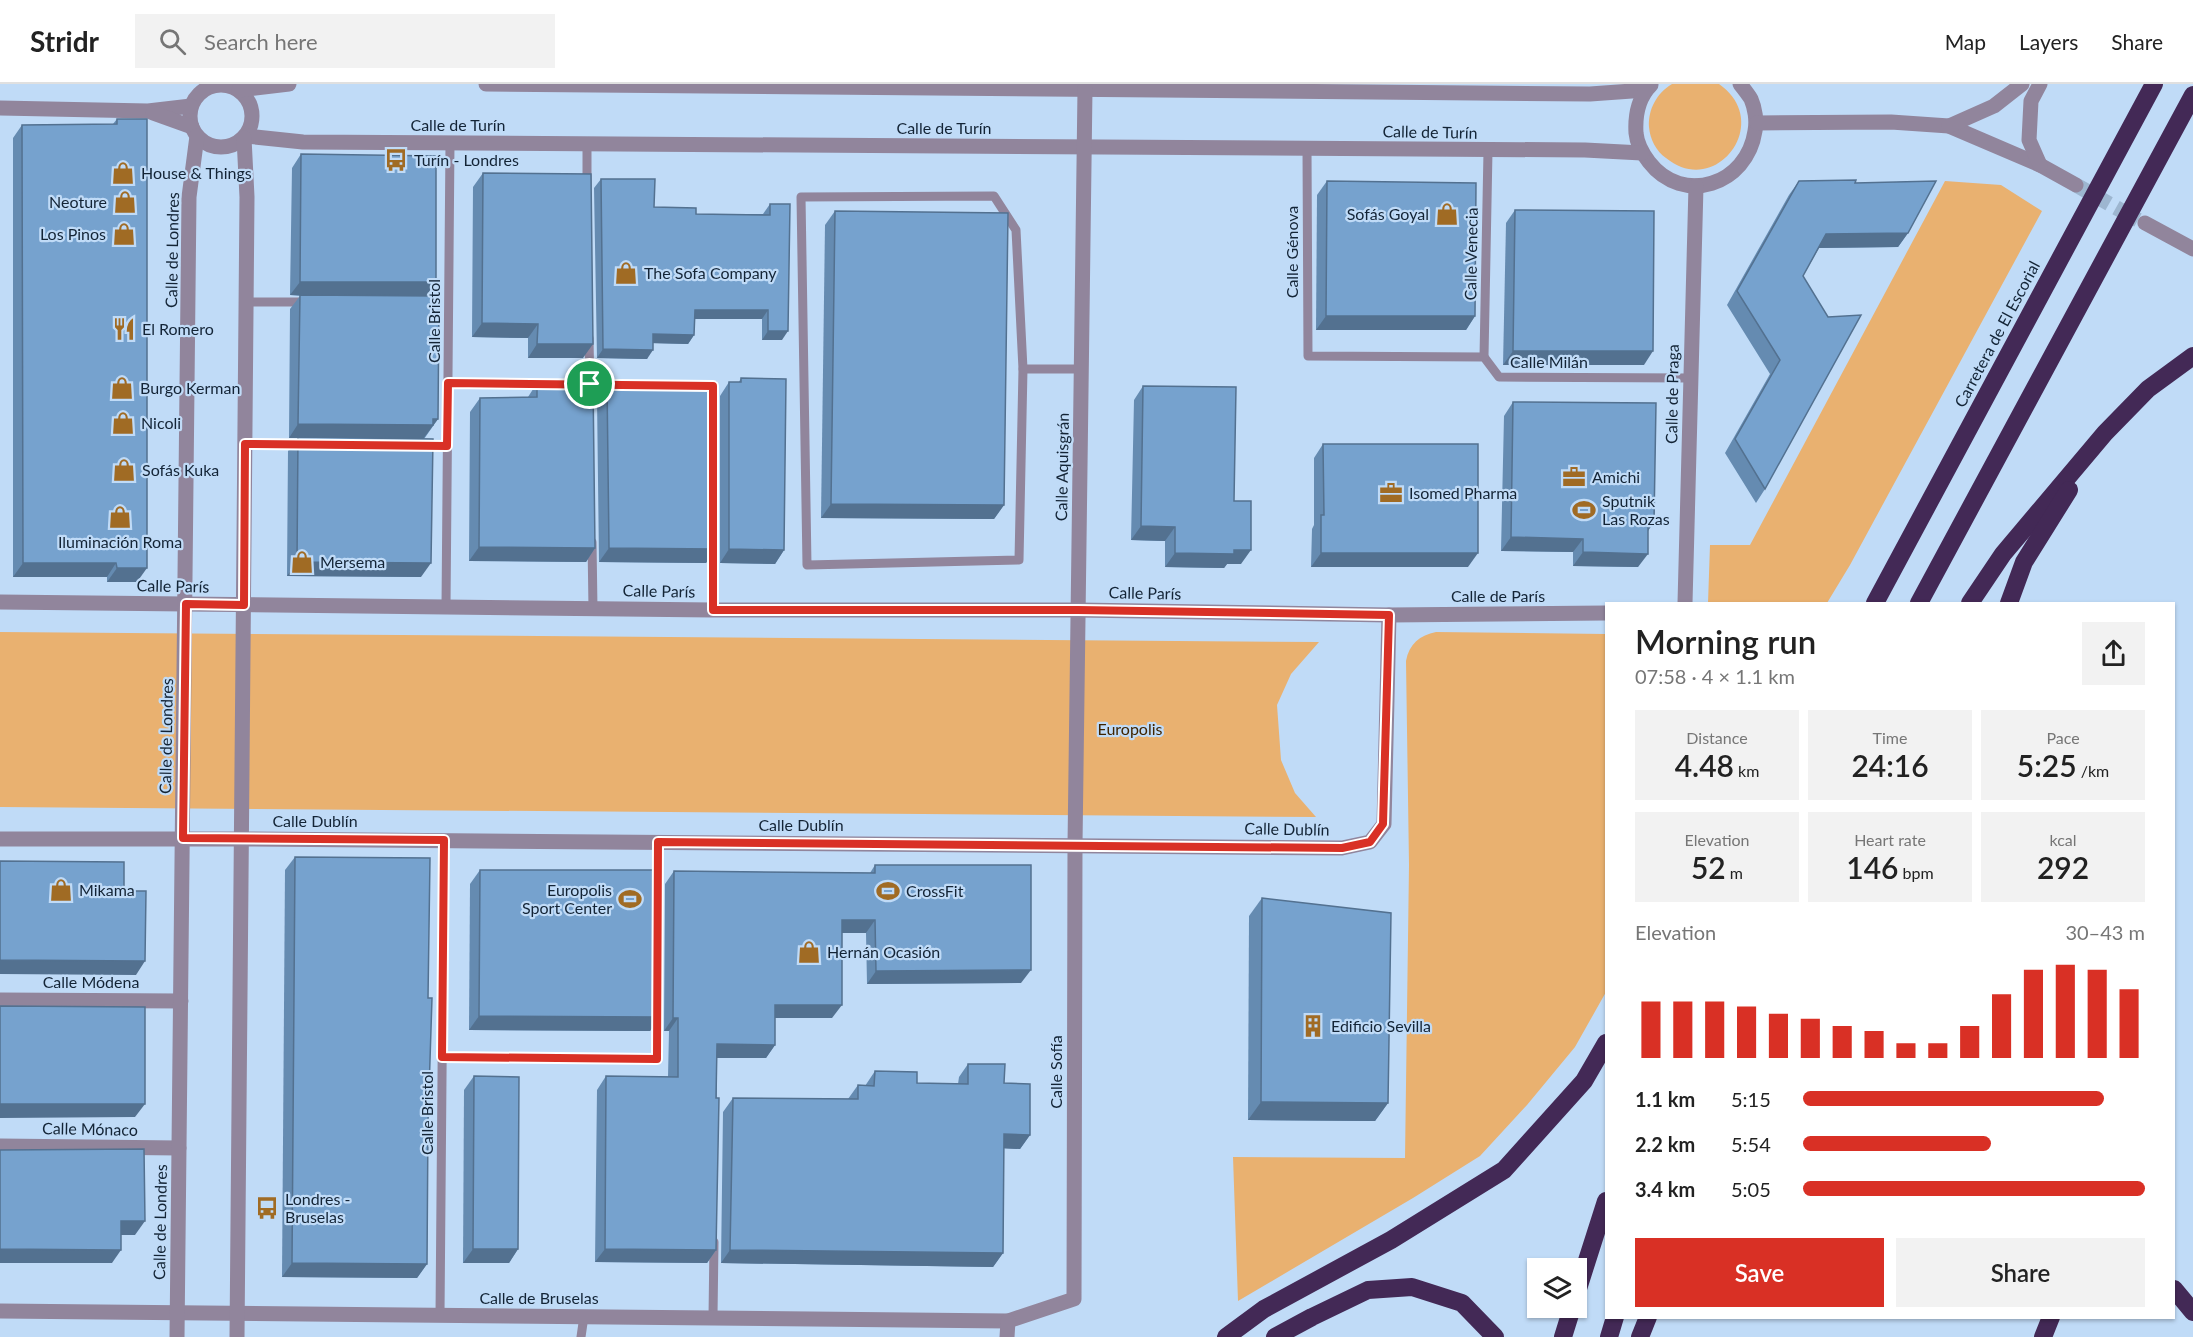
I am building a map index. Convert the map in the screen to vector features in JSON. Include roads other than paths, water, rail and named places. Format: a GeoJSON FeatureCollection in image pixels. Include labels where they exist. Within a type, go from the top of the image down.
{"type":"FeatureCollection","features":[{"type":"Feature","properties":{"kind":"highway","name":"Carretera de El Escorial"},"geometry":{"type":"LineString","coordinates":[[1876,602],[2154,84]]}},
{"type":"Feature","properties":{"kind":"highway"},"geometry":{"type":"LineString","coordinates":[[1920,602],[2193,95]]}},
{"type":"Feature","properties":{"kind":"highway"},"geometry":{"type":"LineString","coordinates":[[1971,602],[2003,554],[2105,433],[2148,389],[2193,356]]}},
{"type":"Feature","properties":{"kind":"highway"},"geometry":{"type":"LineString","coordinates":[[2009,602],[2024,562],[2105,433]]}},
{"type":"Feature","properties":{"kind":"highway"},"geometry":{"type":"LineString","coordinates":[[1871,602],[1897,560]]}},
{"type":"Feature","properties":{"kind":"highway"},"geometry":{"type":"LineString","coordinates":[[1226,1337],[1264,1309],[1390,1240],[1504,1170],[1584,1081],[1605,1044]]}},
{"type":"Feature","properties":{"kind":"highway"},"geometry":{"type":"LineString","coordinates":[[1587,1261],[1605,1204]]}},
{"type":"Feature","properties":{"kind":"highway"},"geometry":{"type":"LineString","coordinates":[[1275,1337],[1368,1290],[1412,1287],[1462,1304],[1495,1337]]}},
{"type":"Feature","properties":{"kind":"highway"},"geometry":{"type":"LineString","coordinates":[[2175,1290],[2193,1312]]}},
{"type":"Feature","properties":{"kind":"highway"},"geometry":{"type":"LineString","coordinates":[[1563,1337],[1569,1318]]}},
{"type":"Feature","properties":{"kind":"highway"},"geometry":{"type":"LineString","coordinates":[[1609,1337],[1614,1319]]}},
{"type":"Feature","properties":{"kind":"highway"},"geometry":{"type":"LineString","coordinates":[[1640,1337],[1647,1319]]}},
{"type":"Feature","properties":{"kind":"highway"},"geometry":{"type":"LineString","coordinates":[[2043,1337],[2050,1319]]}},
{"type":"Feature","properties":{"kind":"street"},"geometry":{"type":"LineString","coordinates":[[195,131],[190,117],[191,106],[205,87],[225,84],[236,87],[289,84]]}},
{"type":"Feature","properties":{"kind":"street"},"geometry":{"type":"LineString","coordinates":[[486,84],[829,85],[1085,89],[1328,87],[1590,94],[1649,87]]}},
{"type":"Feature","properties":{"kind":"street"},"geometry":{"type":"LineString","coordinates":[[1649,87],[1638,105],[1635,121],[1636,138],[1642,153],[1655,171],[1674,182],[1696,186],[1720,181],[1740,168],[1753,147],[1756,123],[1752,101],[1740,84]]}},
{"type":"Feature","properties":{"kind":"street"},"geometry":{"type":"LineString","coordinates":[[2040,84],[2031,101],[2029,141],[2040,165]]}},
{"type":"Feature","properties":{"kind":"street"},"geometry":{"type":"LineString","coordinates":[[1949,126],[1994,106],[2021,85]]}},
{"type":"Feature","properties":{"kind":"street"},"geometry":{"type":"LineString","coordinates":[[148,111],[195,131],[208,144],[220,147],[233,145],[245,137],[251,127],[253,117],[252,106],[247,97],[236,87]]}},
{"type":"Feature","properties":{"kind":"street","name":"Calle Aquisgrán"},"geometry":{"type":"LineString","coordinates":[[1075,845],[1085,89]]}},
{"type":"Feature","properties":{"kind":"street"},"geometry":{"type":"LineString","coordinates":[[0,108],[148,111],[191,106]]}},
{"type":"Feature","properties":{"kind":"street"},"geometry":{"type":"LineString","coordinates":[[1756,123],[1891,122],[1949,126],[2040,165],[2076,184]]}},
{"type":"Feature","properties":{"kind":"street","name":"Calle de Londres"},"geometry":{"type":"LineString","coordinates":[[177,1337],[189,197],[195,131]]}},
{"type":"Feature","properties":{"kind":"street"},"geometry":{"type":"LineString","coordinates":[[237,1337],[247,302],[245,137]]}},
{"type":"Feature","properties":{"kind":"street","name":"Calle de Turín"},"geometry":{"type":"LineString","coordinates":[[245,137],[303,142],[1585,150],[1642,153]]}},
{"type":"Feature","properties":{"kind":"street","name":"Calle de Praga"},"geometry":{"type":"LineString","coordinates":[[1685,602],[1696,186]]}},
{"type":"Feature","properties":{"kind":"street"},"geometry":{"type":"LineString","coordinates":[[2145,223],[2193,249]]}},
{"type":"Feature","properties":{"kind":"street","name":"Calle París"},"geometry":{"type":"LineString","coordinates":[[0,602],[713,610],[1078,610],[1389,615]]}},
{"type":"Feature","properties":{"kind":"street","name":"Calle de París"},"geometry":{"type":"LineString","coordinates":[[1389,615],[1605,613]]}},
{"type":"Feature","properties":{"kind":"street","name":"Calle Dublín"},"geometry":{"type":"LineString","coordinates":[[0,839],[183,838],[1342,848],[1370,842],[1383,824],[1389,615]]}},
{"type":"Feature","properties":{"kind":"street","name":"Calle Sofía"},"geometry":{"type":"LineString","coordinates":[[1074,1299],[1075,845]]}},
{"type":"Feature","properties":{"kind":"street","name":"Calle Módena"},"geometry":{"type":"LineString","coordinates":[[0,1000],[181,1001]]}},
{"type":"Feature","properties":{"kind":"street","name":"Calle Mónaco"},"geometry":{"type":"LineString","coordinates":[[0,1146],[179,1148]]}},
{"type":"Feature","properties":{"kind":"street","name":"Calle de Bruselas"},"geometry":{"type":"LineString","coordinates":[[0,1311],[1008,1320],[1074,1299]]}},
{"type":"Feature","properties":{"kind":"street"},"geometry":{"type":"LineString","coordinates":[[1007,1337],[1008,1320]]}},
{"type":"Feature","properties":{"kind":"lane","name":"Calle Bristol"},"geometry":{"type":"LineString","coordinates":[[446,607],[450,143]]}},
{"type":"Feature","properties":{"kind":"lane"},"geometry":{"type":"LineString","coordinates":[[587,144],[587,192]]}},
{"type":"Feature","properties":{"kind":"lane","name":"Calle Génova"},"geometry":{"type":"LineString","coordinates":[[1307,149],[1308,356],[1484,357]]}},
{"type":"Feature","properties":{"kind":"lane","name":"Calle Venecia"},"geometry":{"type":"LineString","coordinates":[[1484,357],[1488,151]]}},
{"type":"Feature","properties":{"kind":"lane"},"geometry":{"type":"LineString","coordinates":[[994,196],[1016,230],[1023,369],[1019,560],[807,565],[801,197],[994,196]]}},
{"type":"Feature","properties":{"kind":"lane"},"geometry":{"type":"LineString","coordinates":[[247,302],[318,302]]}},
{"type":"Feature","properties":{"kind":"lane"},"geometry":{"type":"LineString","coordinates":[[437,303],[449,303]]}},
{"type":"Feature","properties":{"kind":"lane"},"geometry":{"type":"LineString","coordinates":[[589,324],[590,396]]}},
{"type":"Feature","properties":{"kind":"lane","name":"Calle Milán"},"geometry":{"type":"LineString","coordinates":[[1484,357],[1499,377],[1691,378]]}},
{"type":"Feature","properties":{"kind":"lane"},"geometry":{"type":"LineString","coordinates":[[1023,369],[1082,369]]}},
{"type":"Feature","properties":{"kind":"lane"},"geometry":{"type":"LineString","coordinates":[[448,383],[555,384]]}},
{"type":"Feature","properties":{"kind":"lane"},"geometry":{"type":"LineString","coordinates":[[578,384],[624,384]]}},
{"type":"Feature","properties":{"kind":"lane"},"geometry":{"type":"LineString","coordinates":[[245,444],[316,444]]}},
{"type":"Feature","properties":{"kind":"lane"},"geometry":{"type":"LineString","coordinates":[[435,446],[447,446]]}},
{"type":"Feature","properties":{"kind":"lane"},"geometry":{"type":"LineString","coordinates":[[592,526],[593,609]]}},
{"type":"Feature","properties":{"kind":"lane"},"geometry":{"type":"LineString","coordinates":[[713,527],[713,610]]}},
{"type":"Feature","properties":{"kind":"lane","name":"Calle Bristol"},"geometry":{"type":"LineString","coordinates":[[440,1315],[444,840]]}},
{"type":"Feature","properties":{"kind":"lane"},"geometry":{"type":"LineString","coordinates":[[658,842],[658,888]]}},
{"type":"Feature","properties":{"kind":"lane"},"geometry":{"type":"LineString","coordinates":[[442,1057],[657,1059],[657,1002]]}},
{"type":"Feature","properties":{"kind":"lane"},"geometry":{"type":"LineString","coordinates":[[713,1317],[714,1235]]}},
{"type":"Feature","properties":{"kind":"lane"},"geometry":{"type":"LineString","coordinates":[[581,1337],[584,1316]]}},
{"type":"Feature","properties":{"kind":"tunnel"},"geometry":{"type":"LineString","coordinates":[[2076,185],[2138,220]]}},
{"type":"Feature","properties":{"kind":"place","name":"Turín - Londres"},"geometry":{"type":"Point","coordinates":[396,160]}},
{"type":"Feature","properties":{"kind":"place","name":"House & Things"},"geometry":{"type":"Point","coordinates":[123,173]}},
{"type":"Feature","properties":{"kind":"place","name":"Neoture"},"geometry":{"type":"Point","coordinates":[125,202]}},
{"type":"Feature","properties":{"kind":"place","name":"Sofás Goyal"},"geometry":{"type":"Point","coordinates":[1447,214]}},
{"type":"Feature","properties":{"kind":"place","name":"Los Pinos"},"geometry":{"type":"Point","coordinates":[124,234]}},
{"type":"Feature","properties":{"kind":"place","name":"The Sofa Company"},"geometry":{"type":"Point","coordinates":[626,273]}},
{"type":"Feature","properties":{"kind":"place","name":"El Romero"},"geometry":{"type":"Point","coordinates":[124,329]}},
{"type":"Feature","properties":{"kind":"place","name":"Burgo Kerman"},"geometry":{"type":"Point","coordinates":[122,388]}},
{"type":"Feature","properties":{"kind":"place","name":"Nicoli"},"geometry":{"type":"Point","coordinates":[123,423]}},
{"type":"Feature","properties":{"kind":"place","name":"Sofás Kuka"},"geometry":{"type":"Point","coordinates":[124,470]}},
{"type":"Feature","properties":{"kind":"place","name":"Amichi"},"geometry":{"type":"Point","coordinates":[1574,477]}},
{"type":"Feature","properties":{"kind":"place","name":"Isomed Pharma"},"geometry":{"type":"Point","coordinates":[1391,493]}},
{"type":"Feature","properties":{"kind":"place","name":"Sputnik Las Rozas"},"geometry":{"type":"Point","coordinates":[1584,510]}},
{"type":"Feature","properties":{"kind":"place","name":"Iluminación Roma"},"geometry":{"type":"Point","coordinates":[120,517]}},
{"type":"Feature","properties":{"kind":"place","name":"Mersema"},"geometry":{"type":"Point","coordinates":[302,562]}},
{"type":"Feature","properties":{"kind":"place","name":"Mikama"},"geometry":{"type":"Point","coordinates":[61,890]}},
{"type":"Feature","properties":{"kind":"place","name":"CrossFit"},"geometry":{"type":"Point","coordinates":[888,891]}},
{"type":"Feature","properties":{"kind":"place","name":"Europolis Sport Center"},"geometry":{"type":"Point","coordinates":[630,899]}},
{"type":"Feature","properties":{"kind":"place","name":"Hernán Ocasión"},"geometry":{"type":"Point","coordinates":[809,952]}},
{"type":"Feature","properties":{"kind":"place","name":"Edificio Sevilla"},"geometry":{"type":"Point","coordinates":[1313,1026]}},
{"type":"Feature","properties":{"kind":"place","name":"Londres - Bruselas"},"geometry":{"type":"Point","coordinates":[267,1208]}},
{"type":"Feature","properties":{"kind":"park label","name":"Europolis"},"geometry":{"type":"Point","coordinates":[1130,729]}}]}
